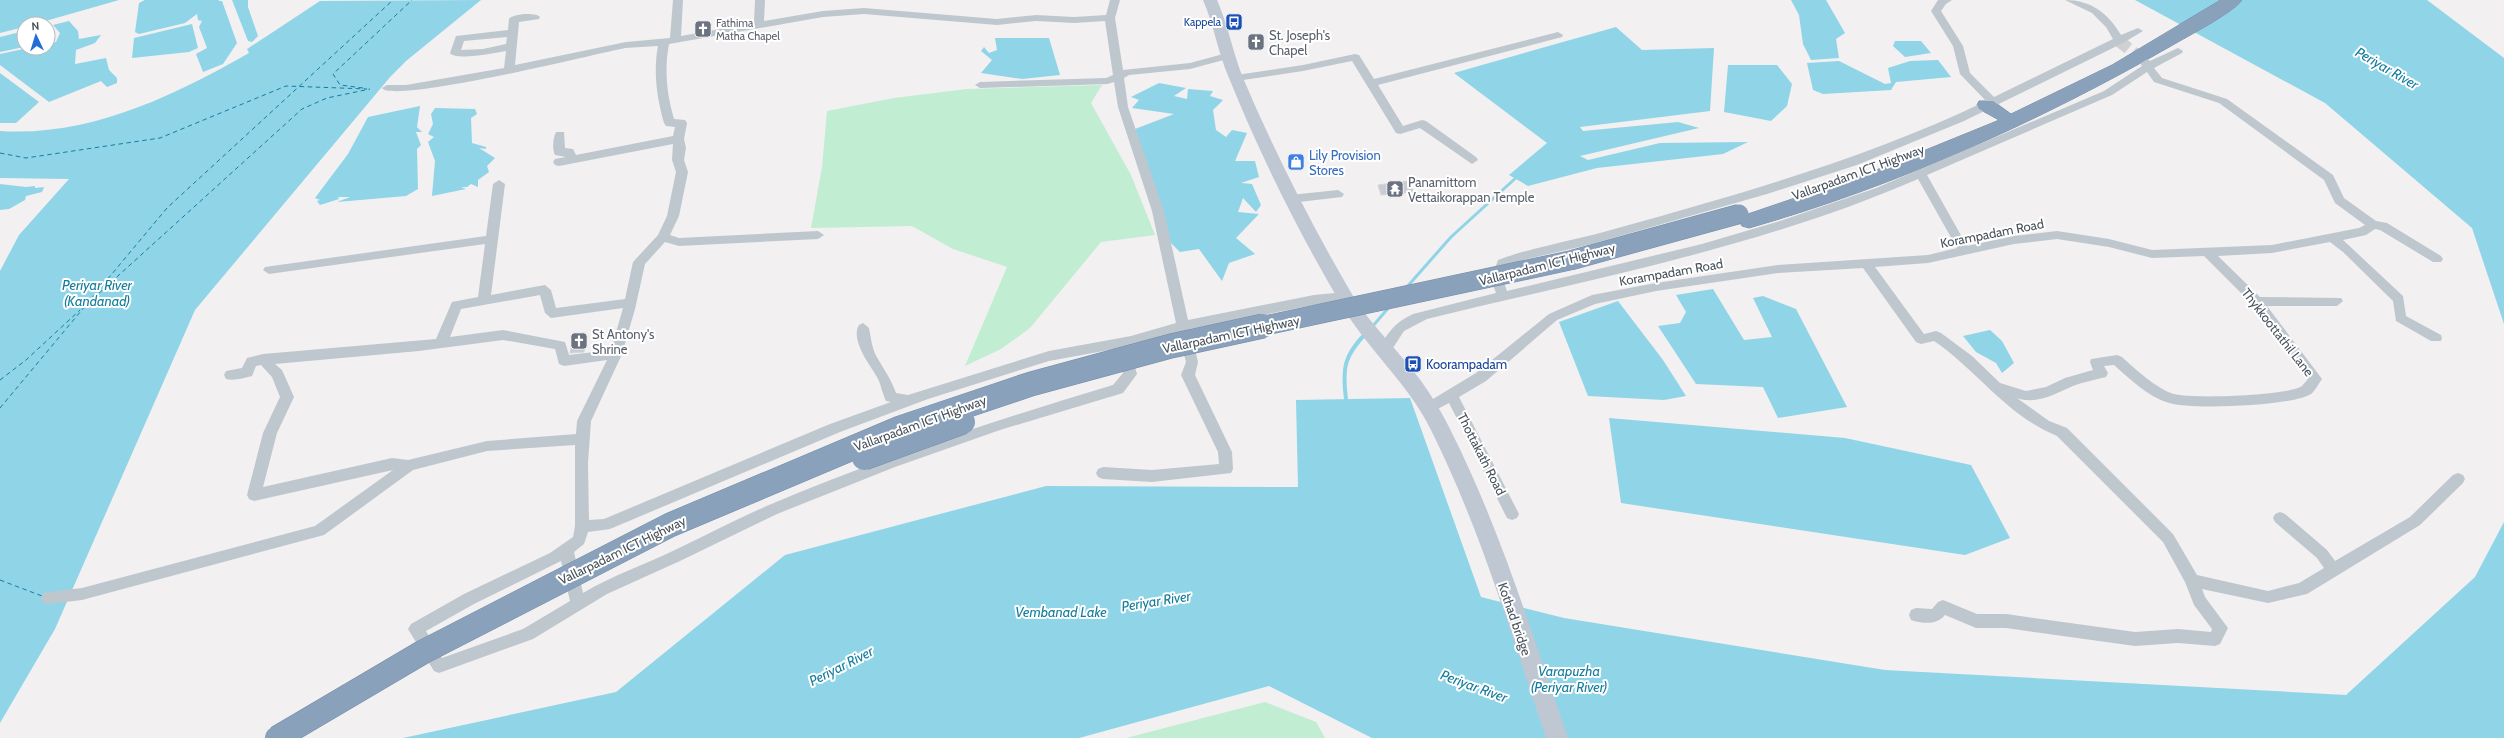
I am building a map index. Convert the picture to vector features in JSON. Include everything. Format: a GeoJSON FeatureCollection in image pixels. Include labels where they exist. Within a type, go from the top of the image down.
{"type":"FeatureCollection","features":[{"type":"Feature","properties":{"kind":"highway","name":"Vallarpadam ICT Highway"},"geometry":{"type":"LineString","coordinates":[[2173,39],[2210,0]]}},
{"type":"Feature","properties":{"kind":"highway","name":"Vallarpadam ICT Highway"},"geometry":{"type":"LineString","coordinates":[[304,738],[362,702],[483,634],[675,538],[850,464],[966,421],[1116,373],[1222,347],[1520,283],[1631,255],[1744,218],[1886,175],[1997,118],[2085,88],[2173,39],[2233,0]]}},
{"type":"Feature","properties":{"kind":"highway","name":"Vallarpadam ICT Highway"},"geometry":{"type":"LineString","coordinates":[[277,738],[430,648],[590,564],[670,525],[900,428],[1031,384],[1172,346],[1572,260],[1744,218]]}},
{"type":"Feature","properties":{"kind":"main road","name":"Kothad bridge"},"geometry":{"type":"LineString","coordinates":[[1212,0],[1222,28],[1227,56],[1290,199],[1347,301],[1378,345],[1420,393],[1452,452],[1490,546],[1557,738]]}},
{"type":"Feature","properties":{"kind":"street"},"geometry":{"type":"LineString","coordinates":[[678,0],[670,42],[661,56],[666,109],[670,123],[681,123],[678,140],[680,148],[678,160],[682,172],[673,216],[663,237],[651,247],[639,262],[630,303],[616,354],[584,421],[582,439],[582,526],[579,540],[555,557],[469,598],[416,629],[439,666],[528,634],[602,589],[675,557],[772,510],[890,463],[998,425],[1118,389],[1130,374],[1123,342]]}},
{"type":"Feature","properties":{"kind":"street"},"geometry":{"type":"LineString","coordinates":[[759,26],[760,0]]}},
{"type":"Feature","properties":{"kind":"street"},"geometry":{"type":"LineString","coordinates":[[1103,473],[1152,476],[1226,469],[1226,452],[1188,375],[1192,362],[1182,326],[1158,211],[1123,107],[1120,77],[1110,18],[1114,0]]}},
{"type":"Feature","properties":{"kind":"street"},"geometry":{"type":"LineString","coordinates":[[1948,0],[1942,2],[1936,12],[1958,46],[1965,74],[1997,118]]}},
{"type":"Feature","properties":{"kind":"street"},"geometry":{"type":"LineString","coordinates":[[2070,0],[2096,11],[2110,25],[2118,41]]}},
{"type":"Feature","properties":{"kind":"street"},"geometry":{"type":"LineString","coordinates":[[388,88],[406,88],[509,71],[626,45],[670,42],[823,14],[864,11],[981,22],[1036,18],[1074,20],[1110,18]]}},
{"type":"Feature","properties":{"kind":"street"},"geometry":{"type":"LineString","coordinates":[[509,71],[510,47],[514,19],[535,17]]}},
{"type":"Feature","properties":{"kind":"street"},"geometry":{"type":"LineString","coordinates":[[1378,345],[1410,320],[1702,248],[1787,223],[1880,191],[1921,174],[1997,118],[2118,41],[2138,31]]}},
{"type":"Feature","properties":{"kind":"street"},"geometry":{"type":"LineString","coordinates":[[510,47],[483,52],[455,53],[460,38],[512,32]]}},
{"type":"Feature","properties":{"kind":"street"},"geometry":{"type":"LineString","coordinates":[[1373,84],[1558,35]]}},
{"type":"Feature","properties":{"kind":"street"},"geometry":{"type":"LineString","coordinates":[[1503,297],[1497,280],[1502,263],[1522,256],[1592,240],[1778,186],[1874,153],[1997,118],[2108,92],[2146,63],[2173,39]]}},
{"type":"Feature","properties":{"kind":"street"},"geometry":{"type":"LineString","coordinates":[[980,85],[1108,81],[1120,77],[1127,72],[1190,66],[1227,56]]}},
{"type":"Feature","properties":{"kind":"street"},"geometry":{"type":"LineString","coordinates":[[1236,78],[1303,68],[1355,57],[1400,130],[1422,124],[1472,160]]}},
{"type":"Feature","properties":{"kind":"street"},"geometry":{"type":"LineString","coordinates":[[2146,63],[2150,71],[2158,80],[2223,101],[2329,178],[2339,200],[2373,225],[2383,226],[2438,259]]}},
{"type":"Feature","properties":{"kind":"street"},"geometry":{"type":"LineString","coordinates":[[560,135],[558,152],[569,152],[573,160]]}},
{"type":"Feature","properties":{"kind":"street"},"geometry":{"type":"LineString","coordinates":[[559,162],[678,140]]}},
{"type":"Feature","properties":{"kind":"street"},"geometry":{"type":"LineString","coordinates":[[1921,174],[1964,251]]}},
{"type":"Feature","properties":{"kind":"street"},"geometry":{"type":"LineString","coordinates":[[484,301],[500,184]]}},
{"type":"Feature","properties":{"kind":"street"},"geometry":{"type":"LineString","coordinates":[[1290,199],[1338,194]]}},
{"type":"Feature","properties":{"kind":"street","name":"Korampadam Road"},"geometry":{"type":"LineString","coordinates":[[1428,409],[1481,377],[1553,317],[1592,300],[1656,287],[1778,269],[1928,259],[2014,240],[2058,235],[2109,243],[2152,254],[2272,249],[2362,232],[2373,225]]}},
{"type":"Feature","properties":{"kind":"street"},"geometry":{"type":"LineString","coordinates":[[663,237],[679,242],[818,235]]}},
{"type":"Feature","properties":{"kind":"street"},"geometry":{"type":"LineString","coordinates":[[2332,238],[2347,249],[2398,300],[2400,318],[2436,338]]}},
{"type":"Feature","properties":{"kind":"street"},"geometry":{"type":"LineString","coordinates":[[269,270],[493,239]]}},
{"type":"Feature","properties":{"kind":"street","name":"Thykkoottathil Lane"},"geometry":{"type":"LineString","coordinates":[[1998,387],[2026,396],[2048,392],[2070,382],[2101,373],[2096,362],[2117,360],[2139,380],[2171,399],[2232,402],[2283,397],[2306,390],[2316,379],[2285,338],[2273,326],[2257,302],[2207,252]]}},
{"type":"Feature","properties":{"kind":"street"},"geometry":{"type":"LineString","coordinates":[[1866,263],[1921,339],[1936,336],[1954,346],[1998,387],[2048,428],[2062,432],[2168,538],[2192,580],[2199,600],[2220,628],[2215,639],[2178,636],[2135,639],[2006,621],[1976,621],[1943,607],[1935,616],[1916,615]]}},
{"type":"Feature","properties":{"kind":"street"},"geometry":{"type":"LineString","coordinates":[[441,343],[456,306],[545,290],[551,312],[630,303]]}},
{"type":"Feature","properties":{"kind":"street"},"geometry":{"type":"LineString","coordinates":[[582,526],[606,525],[835,428],[910,401],[1049,356],[1123,342],[1182,326],[1287,304],[1347,301]]}},
{"type":"Feature","properties":{"kind":"street"},"geometry":{"type":"LineString","coordinates":[[2257,302],[2337,301]]}},
{"type":"Feature","properties":{"kind":"street"},"geometry":{"type":"LineString","coordinates":[[863,328],[867,349],[872,361],[883,375],[891,397],[910,401]]}},
{"type":"Feature","properties":{"kind":"street"},"geometry":{"type":"LineString","coordinates":[[231,375],[247,372],[252,361],[263,359],[441,343],[503,335],[560,345],[564,361],[616,354]]}},
{"type":"Feature","properties":{"kind":"street"},"geometry":{"type":"LineString","coordinates":[[263,359],[277,374],[287,398],[270,433],[254,495],[392,464],[408,466],[487,446],[582,439]]}},
{"type":"Feature","properties":{"kind":"street","name":"Thottakath Road"},"geometry":{"type":"LineString","coordinates":[[1451,396],[1512,514]]}},
{"type":"Feature","properties":{"kind":"street"},"geometry":{"type":"LineString","coordinates":[[48,598],[82,594],[319,530],[408,466]]}},
{"type":"Feature","properties":{"kind":"street"},"geometry":{"type":"LineString","coordinates":[[2192,580],[2268,597],[2302,589],[2415,522],[2458,478]]}},
{"type":"Feature","properties":{"kind":"street"},"geometry":{"type":"LineString","coordinates":[[2280,518],[2322,554],[2333,570]]}},
{"type":"Feature","properties":{"kind":"street"},"geometry":{"type":"LineString","coordinates":[[566,549],[578,604]]}},
{"type":"Feature","properties":{"kind":"green space"},"geometry":{"type":"Polygon","coordinates":[[[1102,85],[1091,103],[1131,175],[1155,235],[1101,242],[1030,328],[1001,349],[965,366],[1007,267],[953,249],[912,226],[811,228],[822,167],[827,111],[894,98],[967,89],[1102,85]]]}},
{"type":"Feature","properties":{"kind":"green space"},"geometry":{"type":"Polygon","coordinates":[[[1265,702],[1316,722],[1325,738],[1126,738],[1265,702]]]}},
{"type":"Feature","properties":{"kind":"water"},"geometry":{"type":"Polygon","coordinates":[[[0,0],[119,0],[56,18],[56,16],[16,16],[16,29],[0,33],[0,0]]]}},
{"type":"Feature","properties":{"kind":"water"},"geometry":{"type":"Polygon","coordinates":[[[145,0],[220,0],[218,1],[222,1],[237,43],[223,64],[203,72],[196,54],[207,48],[199,27],[202,21],[198,20],[197,14],[185,23],[139,34],[135,32],[139,3],[145,0]]]}},
{"type":"Feature","properties":{"kind":"water"},"geometry":{"type":"Polygon","coordinates":[[[232,0],[248,0],[248,7],[258,36],[252,42],[248,41],[232,0]]]}},
{"type":"Feature","properties":{"kind":"water","name":"Periyar River (Kandanad)"},"geometry":{"type":"Polygon","coordinates":[[[481,0],[406,61],[391,76],[195,310],[55,629],[0,723],[0,271],[19,235],[69,179],[0,178],[0,131],[33,131],[66,127],[98,120],[161,98],[249,53],[247,49],[320,1],[481,0]]]}},
{"type":"Feature","properties":{"kind":"water"},"geometry":{"type":"Polygon","coordinates":[[[1791,0],[1826,0],[1845,33],[1836,39],[1839,58],[1811,60],[1803,44],[1799,15],[1791,0]]]}},
{"type":"Feature","properties":{"kind":"water","name":"Periyar River"},"geometry":{"type":"Polygon","coordinates":[[[2135,0],[2427,0],[2504,58],[2504,324],[2472,228],[2325,103],[2135,0]]]}},
{"type":"Feature","properties":{"kind":"water"},"geometry":{"type":"Polygon","coordinates":[[[69,21],[78,31],[79,39],[101,35],[95,43],[76,50],[75,64],[106,58],[109,70],[117,78],[117,83],[107,87],[101,81],[49,102],[0,65],[0,54],[16,51],[16,56],[56,56],[56,42],[60,33],[56,28],[56,24],[69,21]]]}},
{"type":"Feature","properties":{"kind":"water"},"geometry":{"type":"Polygon","coordinates":[[[192,24],[198,48],[189,52],[132,58],[134,38],[192,24]]]}},
{"type":"Feature","properties":{"kind":"water"},"geometry":{"type":"Polygon","coordinates":[[[1616,27],[1642,50],[1714,48],[1710,111],[1580,127],[1583,131],[1678,122],[1699,128],[1580,156],[1588,160],[1660,143],[1748,142],[1723,154],[1597,168],[1528,186],[1509,175],[1547,143],[1454,73],[1616,27]]]}},
{"type":"Feature","properties":{"kind":"water"},"geometry":{"type":"Polygon","coordinates":[[[16,33],[16,49],[0,52],[0,37],[16,33]]]}},
{"type":"Feature","properties":{"kind":"water"},"geometry":{"type":"Polygon","coordinates":[[[995,38],[1049,38],[1060,75],[1022,79],[981,73],[992,60],[981,51],[984,47],[989,53],[997,50],[995,38]]]}},
{"type":"Feature","properties":{"kind":"water"},"geometry":{"type":"Polygon","coordinates":[[[1895,41],[1921,41],[1931,53],[1905,57],[1893,46],[1895,41]]]}},
{"type":"Feature","properties":{"kind":"water"},"geometry":{"type":"Polygon","coordinates":[[[1938,60],[1951,77],[1896,82],[1891,90],[1823,94],[1813,90],[1807,63],[1839,61],[1885,84],[1891,83],[1888,68],[1910,61],[1938,60]]]}},
{"type":"Feature","properties":{"kind":"water"},"geometry":{"type":"Polygon","coordinates":[[[1728,65],[1777,65],[1792,84],[1787,106],[1771,121],[1724,112],[1728,65]]]}},
{"type":"Feature","properties":{"kind":"water"},"geometry":{"type":"Polygon","coordinates":[[[0,73],[39,102],[16,123],[0,123],[0,73]]]}},
{"type":"Feature","properties":{"kind":"water"},"geometry":{"type":"Polygon","coordinates":[[[1159,83],[1186,88],[1174,96],[1187,99],[1188,89],[1213,91],[1210,96],[1223,100],[1213,110],[1216,130],[1226,137],[1232,130],[1247,133],[1235,161],[1255,161],[1259,177],[1241,183],[1252,184],[1261,205],[1256,212],[1243,198],[1238,212],[1259,214],[1236,238],[1255,254],[1229,263],[1222,281],[1199,249],[1180,252],[1168,240],[1135,129],[1174,114],[1132,108],[1139,100],[1131,97],[1159,83]]]}},
{"type":"Feature","properties":{"kind":"water"},"geometry":{"type":"Polygon","coordinates":[[[420,106],[417,127],[422,132],[416,132],[421,145],[417,149],[418,189],[406,196],[337,202],[350,197],[338,197],[339,199],[320,205],[317,201],[320,200],[315,198],[348,154],[368,117],[420,106]]]}},
{"type":"Feature","properties":{"kind":"water"},"geometry":{"type":"Polygon","coordinates":[[[435,108],[475,109],[477,114],[471,118],[472,143],[486,147],[486,149],[479,148],[495,158],[487,166],[489,172],[478,180],[478,187],[471,184],[467,187],[461,187],[466,189],[432,196],[435,161],[428,142],[434,137],[428,134],[433,124],[431,114],[435,108]]]}},
{"type":"Feature","properties":{"kind":"water"},"geometry":{"type":"Polygon","coordinates":[[[0,184],[26,187],[35,186],[35,188],[44,187],[42,192],[26,196],[25,200],[9,209],[0,210],[0,184]]]}},
{"type":"Feature","properties":{"kind":"water"},"geometry":{"type":"Polygon","coordinates":[[[1713,289],[1744,340],[1772,337],[1753,298],[1763,296],[1796,309],[1847,407],[1778,418],[1763,387],[1696,384],[1658,326],[1680,323],[1686,312],[1676,295],[1713,289]]]}},
{"type":"Feature","properties":{"kind":"water"},"geometry":{"type":"Polygon","coordinates":[[[1618,301],[1663,360],[1686,396],[1664,400],[1588,396],[1559,322],[1618,301]]]}},
{"type":"Feature","properties":{"kind":"water"},"geometry":{"type":"Polygon","coordinates":[[[1990,330],[2002,341],[2014,363],[2002,373],[1996,363],[1976,352],[1963,336],[1990,330]]]}},
{"type":"Feature","properties":{"kind":"water","name":"Vembanad Lake"},"geometry":{"type":"Polygon","coordinates":[[[1410,398],[1481,597],[1564,618],[1885,670],[2346,695],[2475,577],[2504,522],[2504,738],[1372,738],[1269,686],[1079,738],[403,738],[616,692],[785,555],[1046,486],[1298,487],[1296,400],[1410,398]]]}},
{"type":"Feature","properties":{"kind":"water"},"geometry":{"type":"Polygon","coordinates":[[[1609,418],[1845,438],[1971,465],[2010,538],[1965,555],[1621,503],[1609,418]]]}},
{"type":"Feature","properties":{"kind":"building","name":"Panamittom Vettaikorappan Temple"},"geometry":{"type":"Polygon","coordinates":[[[1407,181],[1414,192],[1381,195],[1378,185],[1407,181]]]}},
{"type":"Feature","properties":{"kind":"building","name":"St Antony's Shrine"},"geometry":{"type":"Polygon","coordinates":[[[586,333],[584,352],[570,353],[574,334],[586,333]]]}},
{"type":"Feature","properties":{"kind":"waterway"},"geometry":{"type":"LineString","coordinates":[[1406,288],[1451,237],[1519,175]]}},
{"type":"Feature","properties":{"kind":"waterway"},"geometry":{"type":"LineString","coordinates":[[1372,327],[1390,306]]}},
{"type":"Feature","properties":{"kind":"waterway"},"geometry":{"type":"LineString","coordinates":[[1346,399],[1344,379],[1346,363],[1353,349],[1366,333]]}},
{"type":"Feature","properties":{"kind":"ferry route"},"geometry":{"type":"LineString","coordinates":[[299,86],[393,0]]}},
{"type":"Feature","properties":{"kind":"ferry route"},"geometry":{"type":"LineString","coordinates":[[363,88],[340,85],[333,74],[412,0]]}},
{"type":"Feature","properties":{"kind":"ferry route"},"geometry":{"type":"LineString","coordinates":[[0,153],[26,158],[160,138],[286,86],[299,86]]}},
{"type":"Feature","properties":{"kind":"ferry route"},"geometry":{"type":"LineString","coordinates":[[0,408],[167,208],[299,86]]}},
{"type":"Feature","properties":{"kind":"ferry route"},"geometry":{"type":"LineString","coordinates":[[299,86],[367,89]]}},
{"type":"Feature","properties":{"kind":"ferry route"},"geometry":{"type":"LineString","coordinates":[[87,304],[302,109],[327,98],[370,89]]}},
{"type":"Feature","properties":{"kind":"ferry route"},"geometry":{"type":"LineString","coordinates":[[0,380],[26,360],[80,310]]}},
{"type":"Feature","properties":{"kind":"ferry route"},"geometry":{"type":"LineString","coordinates":[[0,580],[42,596]]}},
{"type":"Feature","properties":{"kind":"tunnel"},"geometry":{"type":"LineString","coordinates":[[2119,41],[2143,60]]}},
{"type":"Feature","properties":{"kind":"place","name":"Kappela"},"geometry":{"type":"Point","coordinates":[1234,22]}},
{"type":"Feature","properties":{"kind":"place","name":"Fathima Matha Chapel"},"geometry":{"type":"Point","coordinates":[703,29]}},
{"type":"Feature","properties":{"kind":"place","name":"St. Joseph's Chapel"},"geometry":{"type":"Point","coordinates":[1256,42]}},
{"type":"Feature","properties":{"kind":"place","name":"Lily Provision Stores"},"geometry":{"type":"Point","coordinates":[1296,162]}},
{"type":"Feature","properties":{"kind":"place","name":"Panamittom Vettaikorappan Temple"},"geometry":{"type":"Point","coordinates":[1395,189]}},
{"type":"Feature","properties":{"kind":"place","name":"St Antony's Shrine"},"geometry":{"type":"Point","coordinates":[579,341]}},
{"type":"Feature","properties":{"kind":"place","name":"Koorampadam"},"geometry":{"type":"Point","coordinates":[1413,364]}},
{"type":"Feature","properties":{"kind":"water label","name":"Varapuzha (Periyar River)"},"geometry":{"type":"Point","coordinates":[1569,680]}}]}
